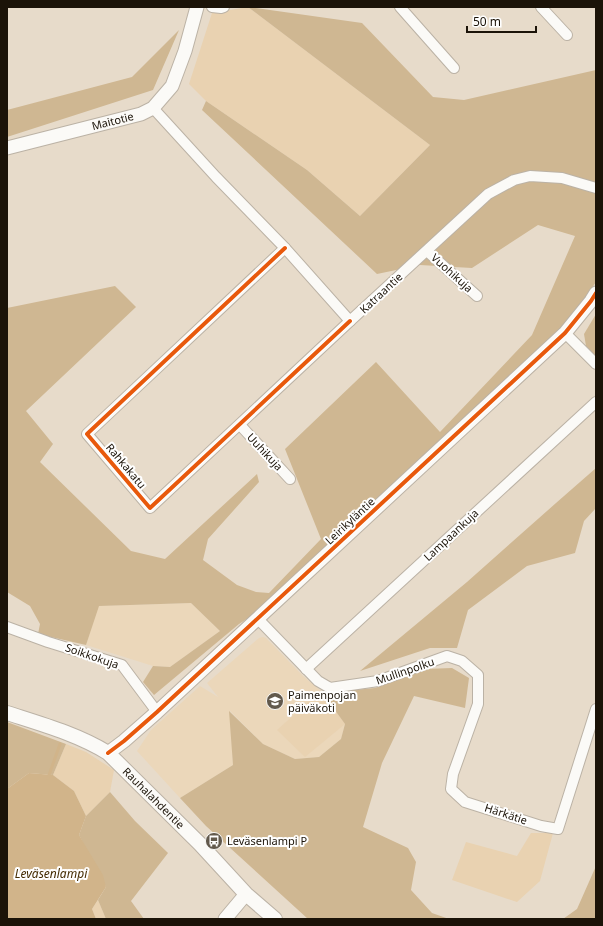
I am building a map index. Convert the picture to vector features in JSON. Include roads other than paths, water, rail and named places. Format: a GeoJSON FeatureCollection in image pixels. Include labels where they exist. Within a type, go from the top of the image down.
{"type":"FeatureCollection","features":[{"type":"Feature","properties":{"kind":"main road","name":"Rauhalahdentie"},"geometry":{"type":"LineString","coordinates":[[7,713],[57,730],[94,745],[108,753],[200,844],[246,894],[276,919]]}},
{"type":"Feature","properties":{"kind":"street","name":"Maitotie"},"geometry":{"type":"LineString","coordinates":[[7,148],[141,114],[153,108],[172,86],[185,52],[197,7]]}},
{"type":"Feature","properties":{"kind":"street"},"geometry":{"type":"LineString","coordinates":[[212,7],[224,7]]}},
{"type":"Feature","properties":{"kind":"street"},"geometry":{"type":"LineString","coordinates":[[400,7],[454,68]]}},
{"type":"Feature","properties":{"kind":"street"},"geometry":{"type":"LineString","coordinates":[[542,7],[567,35]]}},
{"type":"Feature","properties":{"kind":"street","name":"Katraantie"},"geometry":{"type":"LineString","coordinates":[[153,108],[216,177],[285,248],[350,321],[488,194],[514,180],[530,176],[562,178],[596,188]]}},
{"type":"Feature","properties":{"kind":"street","name":"Rahkakatu"},"geometry":{"type":"LineString","coordinates":[[285,248],[87,434],[150,508],[350,321]]}},
{"type":"Feature","properties":{"kind":"street","name":"Vuohikuja"},"geometry":{"type":"LineString","coordinates":[[427,251],[477,296]]}},
{"type":"Feature","properties":{"kind":"street","name":"Leirikyläntie"},"geometry":{"type":"LineString","coordinates":[[108,753],[157,712],[565,333],[596,293]]}},
{"type":"Feature","properties":{"kind":"street"},"geometry":{"type":"LineString","coordinates":[[565,333],[596,364]]}},
{"type":"Feature","properties":{"kind":"street","name":"Lampaankuja"},"geometry":{"type":"LineString","coordinates":[[306,669],[596,402]]}},
{"type":"Feature","properties":{"kind":"street","name":"Uuhikuja"},"geometry":{"type":"LineString","coordinates":[[240,425],[290,479]]}},
{"type":"Feature","properties":{"kind":"street","name":"Mullinpolku"},"geometry":{"type":"LineString","coordinates":[[258,619],[318,681],[330,688],[378,681],[447,656],[462,661],[478,675]]}},
{"type":"Feature","properties":{"kind":"street","name":"Soikkokuja"},"geometry":{"type":"LineString","coordinates":[[7,627],[48,642],[122,665],[157,712]]}},
{"type":"Feature","properties":{"kind":"street","name":"Härkätie"},"geometry":{"type":"LineString","coordinates":[[478,675],[478,704],[453,774],[452,790],[465,802],[541,826],[558,829],[596,709]]}},
{"type":"Feature","properties":{"kind":"street"},"geometry":{"type":"LineString","coordinates":[[225,919],[246,894]]}},
{"type":"Feature","properties":{"kind":"water","name":"Leväsenlampi"},"geometry":{"type":"Polygon","coordinates":[[[29,773],[53,775],[74,791],[86,816],[79,835],[103,875],[106,887],[92,909],[96,919],[7,919],[7,789],[29,773]]]}},
{"type":"Feature","properties":{"kind":"waterway"},"geometry":{"type":"LineString","coordinates":[[48,778],[60,744]]}},
{"type":"Feature","properties":{"kind":"place","name":"Paimenpojan päiväkoti"},"geometry":{"type":"Point","coordinates":[275,701]}},
{"type":"Feature","properties":{"kind":"place","name":"Leväsenlampi P"},"geometry":{"type":"Point","coordinates":[214,841]}}]}
